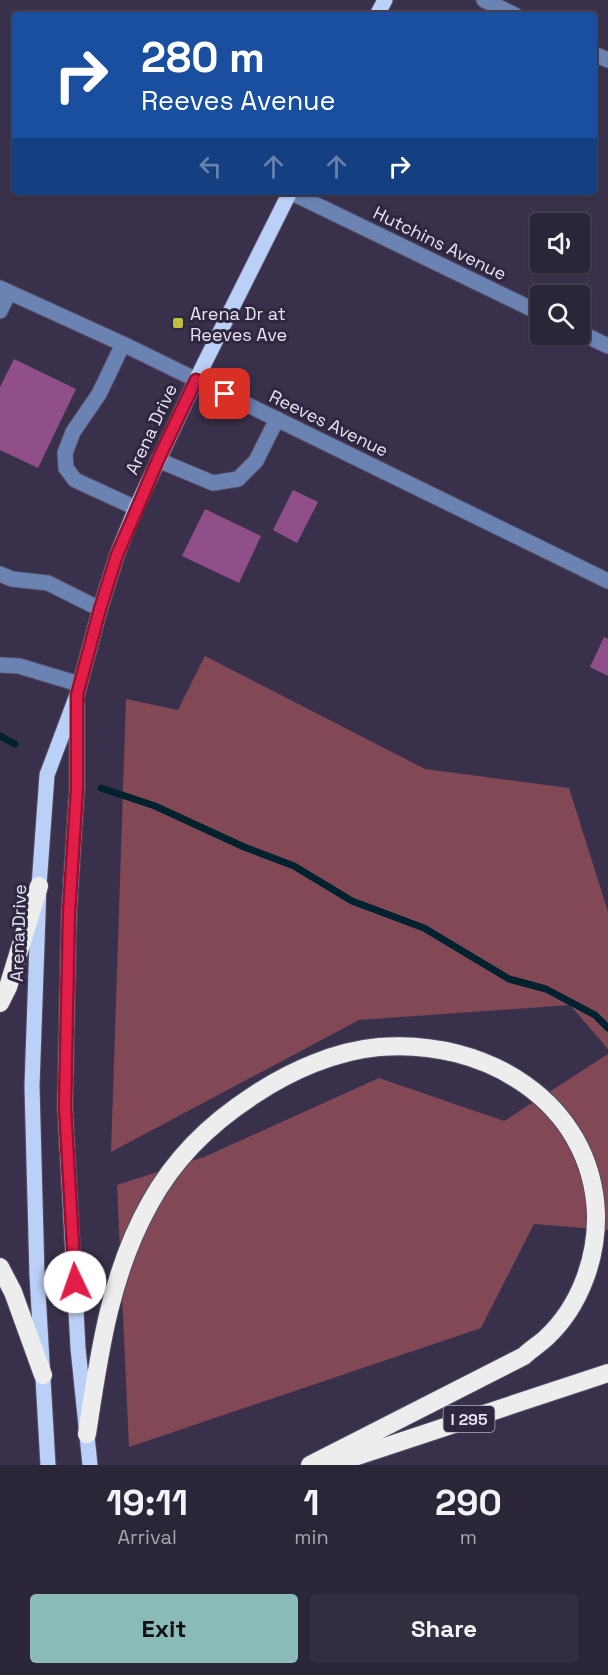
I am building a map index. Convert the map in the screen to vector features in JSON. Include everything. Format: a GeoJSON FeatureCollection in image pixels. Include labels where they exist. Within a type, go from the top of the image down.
{"type":"FeatureCollection","features":[{"type":"Feature","properties":{"kind":"highway"},"geometry":{"type":"LineString","coordinates":[[0,1003],[8,987],[39,886]]}},
{"type":"Feature","properties":{"kind":"highway"},"geometry":{"type":"LineString","coordinates":[[87,1434],[101,1342],[112,1292],[130,1241],[150,1201],[172,1169],[198,1140],[231,1110],[268,1086],[303,1068],[340,1054],[378,1047],[409,1046],[448,1051],[481,1062],[513,1077],[544,1099],[561,1117],[577,1141],[589,1170],[596,1208],[596,1227],[592,1256],[582,1286],[568,1311],[548,1336],[524,1356],[310,1465]]}},
{"type":"Feature","properties":{"kind":"highway"},"geometry":{"type":"LineString","coordinates":[[0,1267],[13,1292],[43,1375]]}},
{"type":"Feature","properties":{"kind":"highway","name":"I 295"},"geometry":{"type":"LineString","coordinates":[[330,1465],[608,1373]]}},
{"type":"Feature","properties":{"kind":"main road","name":"Arena Drive"},"geometry":{"type":"LineString","coordinates":[[48,1465],[37,1275],[32,1086],[39,886],[47,775],[78,690],[117,555],[136,508],[196,380],[288,195]]}},
{"type":"Feature","properties":{"kind":"main road","name":"Arena Drive"},"geometry":{"type":"LineString","coordinates":[[78,690],[77,788],[69,913],[65,1107],[78,1348],[90,1465]]}},
{"type":"Feature","properties":{"kind":"street"},"geometry":{"type":"LineString","coordinates":[[484,0],[509,12]]}},
{"type":"Feature","properties":{"kind":"street","name":"Hutchins Avenue"},"geometry":{"type":"LineString","coordinates":[[296,195],[530,308]]}},
{"type":"Feature","properties":{"kind":"street"},"geometry":{"type":"LineString","coordinates":[[0,311],[4,290]]}},
{"type":"Feature","properties":{"kind":"street","name":"Reeves Avenue"},"geometry":{"type":"LineString","coordinates":[[4,290],[123,344],[608,581]]}},
{"type":"Feature","properties":{"kind":"street"},"geometry":{"type":"LineString","coordinates":[[590,337],[608,346]]}},
{"type":"Feature","properties":{"kind":"street"},"geometry":{"type":"LineString","coordinates":[[123,344],[99,394],[73,432],[65,453],[66,468],[75,480],[136,508]]}},
{"type":"Feature","properties":{"kind":"street"},"geometry":{"type":"LineString","coordinates":[[158,460],[213,483],[238,479],[256,461],[277,419]]}},
{"type":"Feature","properties":{"kind":"street"},"geometry":{"type":"LineString","coordinates":[[6,576],[48,583],[100,609]]}},
{"type":"Feature","properties":{"kind":"street"},"geometry":{"type":"LineString","coordinates":[[0,665],[19,666],[78,690]]}},
{"type":"Feature","properties":{"kind":"shaded area"},"geometry":{"type":"Polygon","coordinates":[[[205,656],[425,769],[569,788],[608,912],[608,1049],[570,1005],[359,1020],[111,1152],[126,699],[178,710],[205,656]]]}},
{"type":"Feature","properties":{"kind":"shaded area"},"geometry":{"type":"Polygon","coordinates":[[[608,1054],[608,1230],[534,1224],[481,1328],[129,1447],[117,1185],[204,1157],[379,1078],[504,1121],[608,1054]]]}},
{"type":"Feature","properties":{"kind":"building"},"geometry":{"type":"Polygon","coordinates":[[[14,359],[76,389],[38,468],[0,450],[0,387],[14,359]]]}},
{"type":"Feature","properties":{"kind":"building"},"geometry":{"type":"Polygon","coordinates":[[[293,490],[318,502],[297,543],[273,530],[293,490]]]}},
{"type":"Feature","properties":{"kind":"building"},"geometry":{"type":"Polygon","coordinates":[[[205,509],[261,536],[239,583],[182,556],[205,509]]]}},
{"type":"Feature","properties":{"kind":"building"},"geometry":{"type":"Polygon","coordinates":[[[604,637],[608,639],[608,676],[590,667],[604,637]]]}},
{"type":"Feature","properties":{"kind":"waterway"},"geometry":{"type":"LineString","coordinates":[[0,736],[15,744]]}},
{"type":"Feature","properties":{"kind":"waterway"},"geometry":{"type":"LineString","coordinates":[[101,788],[155,806],[244,847],[294,866],[352,901],[424,928],[509,979],[546,989],[595,1015],[608,1028]]}},
{"type":"Feature","properties":{"kind":"place","name":"Arena Dr at Reeves Ave"},"geometry":{"type":"Point","coordinates":[178,323]}},
{"type":"Feature","properties":{"kind":"route"},"geometry":{"type":"LineString","coordinates":[[75,1282],[65,1107],[69,913],[77,788],[77,695],[117,555],[136,508],[196,380],[225,394]]}}]}
